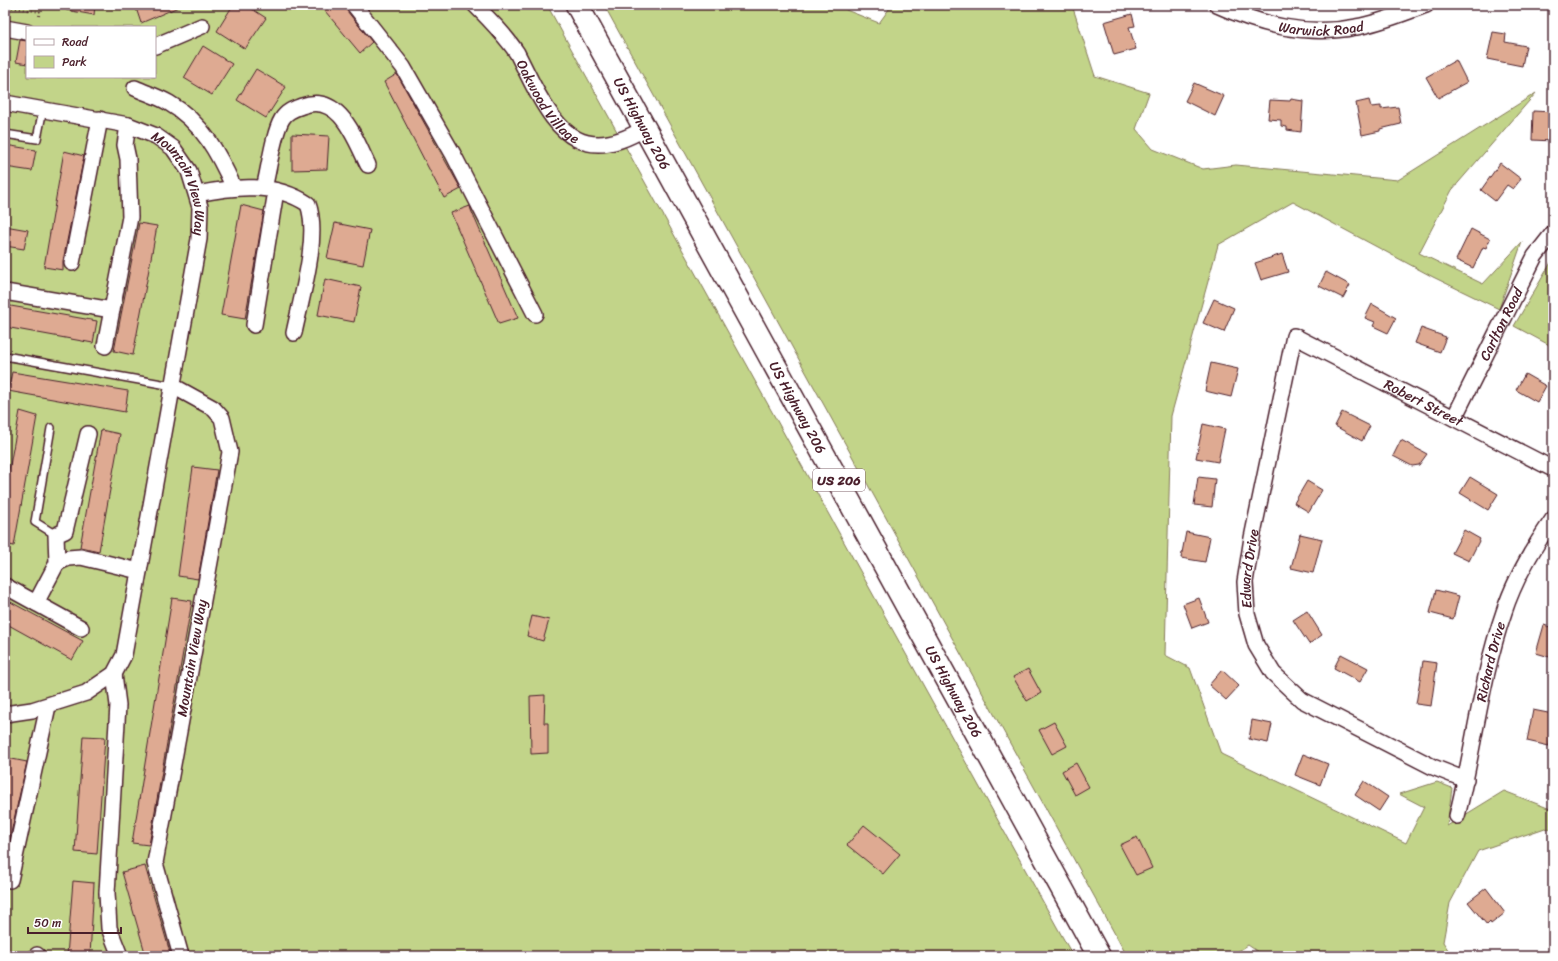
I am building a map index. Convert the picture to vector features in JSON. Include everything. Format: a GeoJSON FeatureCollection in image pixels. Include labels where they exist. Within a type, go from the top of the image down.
{"type":"FeatureCollection","features":[{"type":"Feature","properties":{"kind":"highway","name":"US Highway 206"},"geometry":{"type":"LineString","coordinates":[[577,5],[1099,956]]}},
{"type":"Feature","properties":{"kind":"street"},"geometry":{"type":"LineString","coordinates":[[354,5],[403,67],[452,154],[535,314]]}},
{"type":"Feature","properties":{"kind":"street","name":"Oakwood Village"},"geometry":{"type":"LineString","coordinates":[[475,5],[503,35],[517,54],[544,106],[563,130],[572,137],[590,144],[618,142],[645,128]]}},
{"type":"Feature","properties":{"kind":"street","name":"Warwick Road"},"geometry":{"type":"LineString","coordinates":[[1217,5],[1242,16],[1273,26],[1308,30],[1333,30],[1356,27],[1426,5]]}},
{"type":"Feature","properties":{"kind":"street"},"geometry":{"type":"LineString","coordinates":[[156,46],[202,26]]}},
{"type":"Feature","properties":{"kind":"street"},"geometry":{"type":"LineString","coordinates":[[5,28],[26,32]]}},
{"type":"Feature","properties":{"kind":"street"},"geometry":{"type":"LineString","coordinates":[[135,88],[168,103],[186,115],[205,133],[222,161],[234,188]]}},
{"type":"Feature","properties":{"kind":"street","name":"Mountain View Way"},"geometry":{"type":"LineString","coordinates":[[5,103],[43,108],[128,125],[156,136],[173,148],[189,171],[200,207],[198,239],[124,655],[114,674],[86,693],[48,706],[5,714]]}},
{"type":"Feature","properties":{"kind":"street"},"geometry":{"type":"LineString","coordinates":[[254,325],[277,133],[282,119],[290,110],[308,104],[324,104],[336,111],[348,123],[368,165]]}},
{"type":"Feature","properties":{"kind":"street"},"geometry":{"type":"LineString","coordinates":[[72,263],[100,119]]}},
{"type":"Feature","properties":{"kind":"street"},"geometry":{"type":"LineString","coordinates":[[105,346],[130,217],[128,159],[125,145],[128,125]]}},
{"type":"Feature","properties":{"kind":"street"},"geometry":{"type":"LineString","coordinates":[[197,194],[234,188],[270,190],[301,199],[308,204],[313,220],[308,267],[294,333]]}},
{"type":"Feature","properties":{"kind":"street","name":"Carlton Road"},"geometry":{"type":"LineString","coordinates":[[1454,418],[1534,256],[1553,233]]}},
{"type":"Feature","properties":{"kind":"street"},"geometry":{"type":"LineString","coordinates":[[5,292],[112,310]]}},
{"type":"Feature","properties":{"kind":"street","name":"Robert Street"},"geometry":{"type":"LineString","coordinates":[[1294,336],[1553,469]]}},
{"type":"Feature","properties":{"kind":"street","name":"Edward Drive"},"geometry":{"type":"LineString","coordinates":[[1294,336],[1246,576],[1245,592],[1247,614],[1256,645],[1273,672],[1302,700],[1433,767],[1466,780]]}},
{"type":"Feature","properties":{"kind":"street","name":"Mountain View Way"},"geometry":{"type":"LineString","coordinates":[[172,386],[213,408],[222,418],[230,452],[155,863],[181,956]]}},
{"type":"Feature","properties":{"kind":"street"},"geometry":{"type":"LineString","coordinates":[[36,603],[57,563],[56,535],[65,531],[88,434]]}},
{"type":"Feature","properties":{"kind":"street","name":"Richard Drive"},"geometry":{"type":"LineString","coordinates":[[1457,816],[1466,780],[1490,659],[1504,611],[1534,546],[1553,519]]}},
{"type":"Feature","properties":{"kind":"street"},"geometry":{"type":"LineString","coordinates":[[57,563],[68,558],[80,557],[139,571]]}},
{"type":"Feature","properties":{"kind":"street"},"geometry":{"type":"LineString","coordinates":[[5,586],[81,628]]}},
{"type":"Feature","properties":{"kind":"street"},"geometry":{"type":"LineString","coordinates":[[114,674],[118,705],[107,893],[109,928],[120,956]]}},
{"type":"Feature","properties":{"kind":"street"},"geometry":{"type":"LineString","coordinates":[[10,880],[48,706]]}},
{"type":"Feature","properties":{"kind":"lane"},"geometry":{"type":"LineString","coordinates":[[5,134],[37,140],[43,108]]}},
{"type":"Feature","properties":{"kind":"lane","name":"Mountain View Way"},"geometry":{"type":"LineString","coordinates":[[5,356],[172,386]]}},
{"type":"Feature","properties":{"kind":"lane"},"geometry":{"type":"LineString","coordinates":[[51,428],[35,522],[56,535]]}},
{"type":"Feature","properties":{"kind":"path"},"geometry":{"type":"LineString","coordinates":[[38,16],[41,5]]}},
{"type":"Feature","properties":{"kind":"path"},"geometry":{"type":"LineString","coordinates":[[7,9],[40,12]]}},
{"type":"Feature","properties":{"kind":"green space"},"geometry":{"type":"Polygon","coordinates":[[[5,5],[547,5],[1073,956],[5,956],[5,5]]]}},
{"type":"Feature","properties":{"kind":"green space"},"geometry":{"type":"Polygon","coordinates":[[[604,5],[845,5],[846,10],[879,23],[892,5],[1072,5],[1095,76],[1149,93],[1136,129],[1153,149],[1203,169],[1236,165],[1398,180],[1536,93],[1452,190],[1419,253],[1483,284],[1522,242],[1499,309],[1433,277],[1293,202],[1218,245],[1171,416],[1165,655],[1190,668],[1221,754],[1406,843],[1424,807],[1399,794],[1437,782],[1452,788],[1447,826],[1504,791],[1553,810],[1553,830],[1545,828],[1478,851],[1450,903],[1443,942],[1452,956],[1264,956],[1248,945],[1231,956],[1127,956],[604,5]]]}},
{"type":"Feature","properties":{"kind":"green space"},"geometry":{"type":"Polygon","coordinates":[[[1553,259],[1553,347],[1514,326],[1553,259]]]}},
{"type":"Feature","properties":{"kind":"building"},"geometry":{"type":"Polygon","coordinates":[[[66,5],[95,5],[94,15],[66,10],[66,5]]]}},
{"type":"Feature","properties":{"kind":"building"},"geometry":{"type":"Polygon","coordinates":[[[135,5],[183,5],[141,23],[135,5]]]}},
{"type":"Feature","properties":{"kind":"building"},"geometry":{"type":"Polygon","coordinates":[[[233,5],[246,5],[266,18],[245,49],[217,31],[233,5]]]}},
{"type":"Feature","properties":{"kind":"building"},"geometry":{"type":"Polygon","coordinates":[[[320,5],[345,5],[347,11],[372,42],[360,53],[320,5]]]}},
{"type":"Feature","properties":{"kind":"building"},"geometry":{"type":"Polygon","coordinates":[[[1132,14],[1135,26],[1129,27],[1136,49],[1114,55],[1104,22],[1132,14]]]}},
{"type":"Feature","properties":{"kind":"building"},"geometry":{"type":"Polygon","coordinates":[[[1493,32],[1506,34],[1505,42],[1526,46],[1522,66],[1487,59],[1493,32]]]}},
{"type":"Feature","properties":{"kind":"building"},"geometry":{"type":"Polygon","coordinates":[[[20,40],[26,41],[26,64],[16,62],[20,40]]]}},
{"type":"Feature","properties":{"kind":"building"},"geometry":{"type":"Polygon","coordinates":[[[203,46],[232,64],[212,95],[184,78],[203,46]]]}},
{"type":"Feature","properties":{"kind":"building"},"geometry":{"type":"Polygon","coordinates":[[[1456,60],[1467,82],[1438,98],[1426,77],[1456,60]]]}},
{"type":"Feature","properties":{"kind":"building"},"geometry":{"type":"Polygon","coordinates":[[[256,69],[286,87],[266,118],[237,100],[256,69]]]}},
{"type":"Feature","properties":{"kind":"building"},"geometry":{"type":"Polygon","coordinates":[[[397,74],[461,189],[444,198],[384,82],[397,74]]]}},
{"type":"Feature","properties":{"kind":"building"},"geometry":{"type":"Polygon","coordinates":[[[1194,83],[1224,96],[1215,116],[1185,101],[1194,83]]]}},
{"type":"Feature","properties":{"kind":"building"},"geometry":{"type":"Polygon","coordinates":[[[1291,99],[1303,101],[1301,132],[1287,130],[1287,127],[1281,126],[1281,120],[1268,119],[1270,100],[1290,101],[1291,99]]]}},
{"type":"Feature","properties":{"kind":"building"},"geometry":{"type":"Polygon","coordinates":[[[1369,100],[1371,107],[1381,106],[1381,109],[1398,107],[1401,124],[1362,135],[1356,103],[1369,100]]]}},
{"type":"Feature","properties":{"kind":"building"},"geometry":{"type":"Polygon","coordinates":[[[1533,111],[1553,112],[1553,141],[1532,140],[1533,111]]]}},
{"type":"Feature","properties":{"kind":"building"},"geometry":{"type":"Polygon","coordinates":[[[292,134],[329,136],[327,169],[292,170],[292,134]]]}},
{"type":"Feature","properties":{"kind":"building"},"geometry":{"type":"Polygon","coordinates":[[[5,145],[36,150],[32,171],[5,167],[5,145]]]}},
{"type":"Feature","properties":{"kind":"building"},"geometry":{"type":"Polygon","coordinates":[[[64,151],[84,156],[63,261],[63,270],[44,267],[64,151]]]}},
{"type":"Feature","properties":{"kind":"building"},"geometry":{"type":"Polygon","coordinates":[[[1500,163],[1521,179],[1513,189],[1507,185],[1495,201],[1481,190],[1500,163]]]}},
{"type":"Feature","properties":{"kind":"building"},"geometry":{"type":"Polygon","coordinates":[[[241,205],[264,211],[245,319],[221,315],[241,205]]]}},
{"type":"Feature","properties":{"kind":"building"},"geometry":{"type":"Polygon","coordinates":[[[470,206],[518,318],[499,324],[451,213],[470,206]]]}},
{"type":"Feature","properties":{"kind":"building"},"geometry":{"type":"Polygon","coordinates":[[[139,223],[157,226],[133,355],[114,351],[139,223]]]}},
{"type":"Feature","properties":{"kind":"building"},"geometry":{"type":"Polygon","coordinates":[[[335,223],[370,230],[363,265],[327,258],[335,223]]]}},
{"type":"Feature","properties":{"kind":"building"},"geometry":{"type":"Polygon","coordinates":[[[5,226],[28,230],[24,249],[5,246],[5,226]]]}},
{"type":"Feature","properties":{"kind":"building"},"geometry":{"type":"Polygon","coordinates":[[[1471,229],[1490,239],[1486,248],[1483,247],[1473,268],[1456,260],[1471,229]]]}},
{"type":"Feature","properties":{"kind":"building"},"geometry":{"type":"Polygon","coordinates":[[[1282,254],[1288,272],[1261,280],[1255,263],[1282,254]]]}},
{"type":"Feature","properties":{"kind":"building"},"geometry":{"type":"Polygon","coordinates":[[[1326,272],[1350,285],[1343,298],[1319,286],[1326,272]]]}},
{"type":"Feature","properties":{"kind":"building"},"geometry":{"type":"Polygon","coordinates":[[[325,279],[361,287],[354,322],[318,315],[325,279]]]}},
{"type":"Feature","properties":{"kind":"building"},"geometry":{"type":"Polygon","coordinates":[[[1214,299],[1234,308],[1224,332],[1203,323],[1214,299]]]}},
{"type":"Feature","properties":{"kind":"building"},"geometry":{"type":"Polygon","coordinates":[[[1372,304],[1396,318],[1388,333],[1373,326],[1375,322],[1365,318],[1372,304]]]}},
{"type":"Feature","properties":{"kind":"building"},"geometry":{"type":"Polygon","coordinates":[[[5,305],[97,321],[93,343],[5,327],[5,305]]]}},
{"type":"Feature","properties":{"kind":"building"},"geometry":{"type":"Polygon","coordinates":[[[1421,328],[1446,337],[1440,352],[1415,343],[1421,328]]]}},
{"type":"Feature","properties":{"kind":"building"},"geometry":{"type":"Polygon","coordinates":[[[1211,363],[1238,369],[1231,397],[1205,391],[1211,363]]]}},
{"type":"Feature","properties":{"kind":"building"},"geometry":{"type":"Polygon","coordinates":[[[12,372],[128,391],[125,412],[8,391],[12,372]]]}},
{"type":"Feature","properties":{"kind":"building"},"geometry":{"type":"Polygon","coordinates":[[[1525,374],[1546,386],[1537,402],[1516,390],[1525,374]]]}},
{"type":"Feature","properties":{"kind":"building"},"geometry":{"type":"Polygon","coordinates":[[[20,411],[37,416],[14,546],[5,544],[5,492],[20,411]]]}},
{"type":"Feature","properties":{"kind":"building"},"geometry":{"type":"Polygon","coordinates":[[[1342,412],[1370,426],[1362,441],[1335,426],[1342,412]]]}},
{"type":"Feature","properties":{"kind":"building"},"geometry":{"type":"Polygon","coordinates":[[[1203,424],[1225,429],[1218,462],[1196,458],[1203,424]]]}},
{"type":"Feature","properties":{"kind":"building"},"geometry":{"type":"Polygon","coordinates":[[[101,430],[120,434],[99,551],[80,547],[101,430]]]}},
{"type":"Feature","properties":{"kind":"building"},"geometry":{"type":"Polygon","coordinates":[[[1401,440],[1427,454],[1419,465],[1412,466],[1393,456],[1401,440]]]}},
{"type":"Feature","properties":{"kind":"building"},"geometry":{"type":"Polygon","coordinates":[[[193,467],[217,470],[198,579],[178,576],[193,467]]]}},
{"type":"Feature","properties":{"kind":"building"},"geometry":{"type":"Polygon","coordinates":[[[1198,477],[1215,479],[1212,507],[1194,505],[1198,477]]]}},
{"type":"Feature","properties":{"kind":"building"},"geometry":{"type":"Polygon","coordinates":[[[1470,477],[1498,494],[1488,510],[1460,493],[1470,477]]]}},
{"type":"Feature","properties":{"kind":"building"},"geometry":{"type":"Polygon","coordinates":[[[1307,481],[1322,490],[1309,512],[1294,503],[1307,481]]]}},
{"type":"Feature","properties":{"kind":"building"},"geometry":{"type":"Polygon","coordinates":[[[1464,530],[1480,539],[1469,561],[1452,553],[1464,530]]]}},
{"type":"Feature","properties":{"kind":"building"},"geometry":{"type":"Polygon","coordinates":[[[1186,532],[1210,537],[1205,562],[1181,558],[1186,532]]]}},
{"type":"Feature","properties":{"kind":"building"},"geometry":{"type":"Polygon","coordinates":[[[1300,534],[1322,539],[1313,573],[1291,568],[1300,534]]]}},
{"type":"Feature","properties":{"kind":"building"},"geometry":{"type":"Polygon","coordinates":[[[1436,590],[1459,596],[1453,619],[1430,613],[1436,590]]]}},
{"type":"Feature","properties":{"kind":"building"},"geometry":{"type":"Polygon","coordinates":[[[172,598],[192,601],[149,845],[132,843],[172,598]]]}},
{"type":"Feature","properties":{"kind":"building"},"geometry":{"type":"Polygon","coordinates":[[[1199,598],[1208,622],[1192,628],[1183,604],[1199,598]]]}},
{"type":"Feature","properties":{"kind":"building"},"geometry":{"type":"Polygon","coordinates":[[[5,599],[83,641],[72,660],[5,623],[5,599]]]}},
{"type":"Feature","properties":{"kind":"building"},"geometry":{"type":"Polygon","coordinates":[[[1307,611],[1322,635],[1309,644],[1293,620],[1307,611]]]}},
{"type":"Feature","properties":{"kind":"building"},"geometry":{"type":"Polygon","coordinates":[[[532,616],[549,620],[543,641],[527,636],[532,616]]]}},
{"type":"Feature","properties":{"kind":"building"},"geometry":{"type":"Polygon","coordinates":[[[1544,625],[1553,628],[1553,658],[1536,653],[1544,625]]]}},
{"type":"Feature","properties":{"kind":"building"},"geometry":{"type":"Polygon","coordinates":[[[1341,654],[1368,668],[1360,682],[1334,668],[1341,654]]]}},
{"type":"Feature","properties":{"kind":"building"},"geometry":{"type":"Polygon","coordinates":[[[1423,661],[1437,663],[1431,706],[1416,704],[1423,661]]]}},
{"type":"Feature","properties":{"kind":"building"},"geometry":{"type":"Polygon","coordinates":[[[1028,669],[1041,693],[1027,701],[1013,677],[1028,669]]]}},
{"type":"Feature","properties":{"kind":"building"},"geometry":{"type":"Polygon","coordinates":[[[1222,670],[1239,686],[1226,700],[1209,685],[1222,670]]]}},
{"type":"Feature","properties":{"kind":"building"},"geometry":{"type":"Polygon","coordinates":[[[545,695],[544,723],[548,723],[548,753],[531,754],[530,696],[545,695]]]}},
{"type":"Feature","properties":{"kind":"building"},"geometry":{"type":"Polygon","coordinates":[[[1533,710],[1553,714],[1553,734],[1552,733],[1549,746],[1527,741],[1533,710]]]}},
{"type":"Feature","properties":{"kind":"building"},"geometry":{"type":"Polygon","coordinates":[[[1252,720],[1272,724],[1268,743],[1249,739],[1252,720]]]}},
{"type":"Feature","properties":{"kind":"building"},"geometry":{"type":"Polygon","coordinates":[[[1054,722],[1067,746],[1052,754],[1039,730],[1054,722]]]}},
{"type":"Feature","properties":{"kind":"building"},"geometry":{"type":"Polygon","coordinates":[[[83,736],[105,737],[97,854],[75,852],[83,736]]]}},
{"type":"Feature","properties":{"kind":"building"},"geometry":{"type":"Polygon","coordinates":[[[1303,754],[1328,764],[1320,785],[1295,775],[1303,754]]]}},
{"type":"Feature","properties":{"kind":"building"},"geometry":{"type":"Polygon","coordinates":[[[7,758],[27,762],[8,846],[5,846],[5,769],[7,758]]]}},
{"type":"Feature","properties":{"kind":"building"},"geometry":{"type":"Polygon","coordinates":[[[1076,763],[1089,787],[1075,795],[1062,771],[1076,763]]]}},
{"type":"Feature","properties":{"kind":"building"},"geometry":{"type":"Polygon","coordinates":[[[1364,781],[1388,797],[1379,811],[1355,795],[1364,781]]]}},
{"type":"Feature","properties":{"kind":"building"},"geometry":{"type":"Polygon","coordinates":[[[864,825],[900,854],[883,874],[847,845],[864,825]]]}},
{"type":"Feature","properties":{"kind":"building"},"geometry":{"type":"Polygon","coordinates":[[[1137,837],[1152,868],[1136,875],[1120,845],[1137,837]]]}},
{"type":"Feature","properties":{"kind":"building"},"geometry":{"type":"Polygon","coordinates":[[[145,866],[171,956],[146,956],[122,872],[145,866]]]}},
{"type":"Feature","properties":{"kind":"building"},"geometry":{"type":"Polygon","coordinates":[[[73,881],[94,883],[90,956],[67,956],[73,881]]]}},
{"type":"Feature","properties":{"kind":"building"},"geometry":{"type":"Polygon","coordinates":[[[1486,888],[1505,913],[1491,924],[1490,922],[1487,925],[1468,902],[1486,888]]]}}]}
